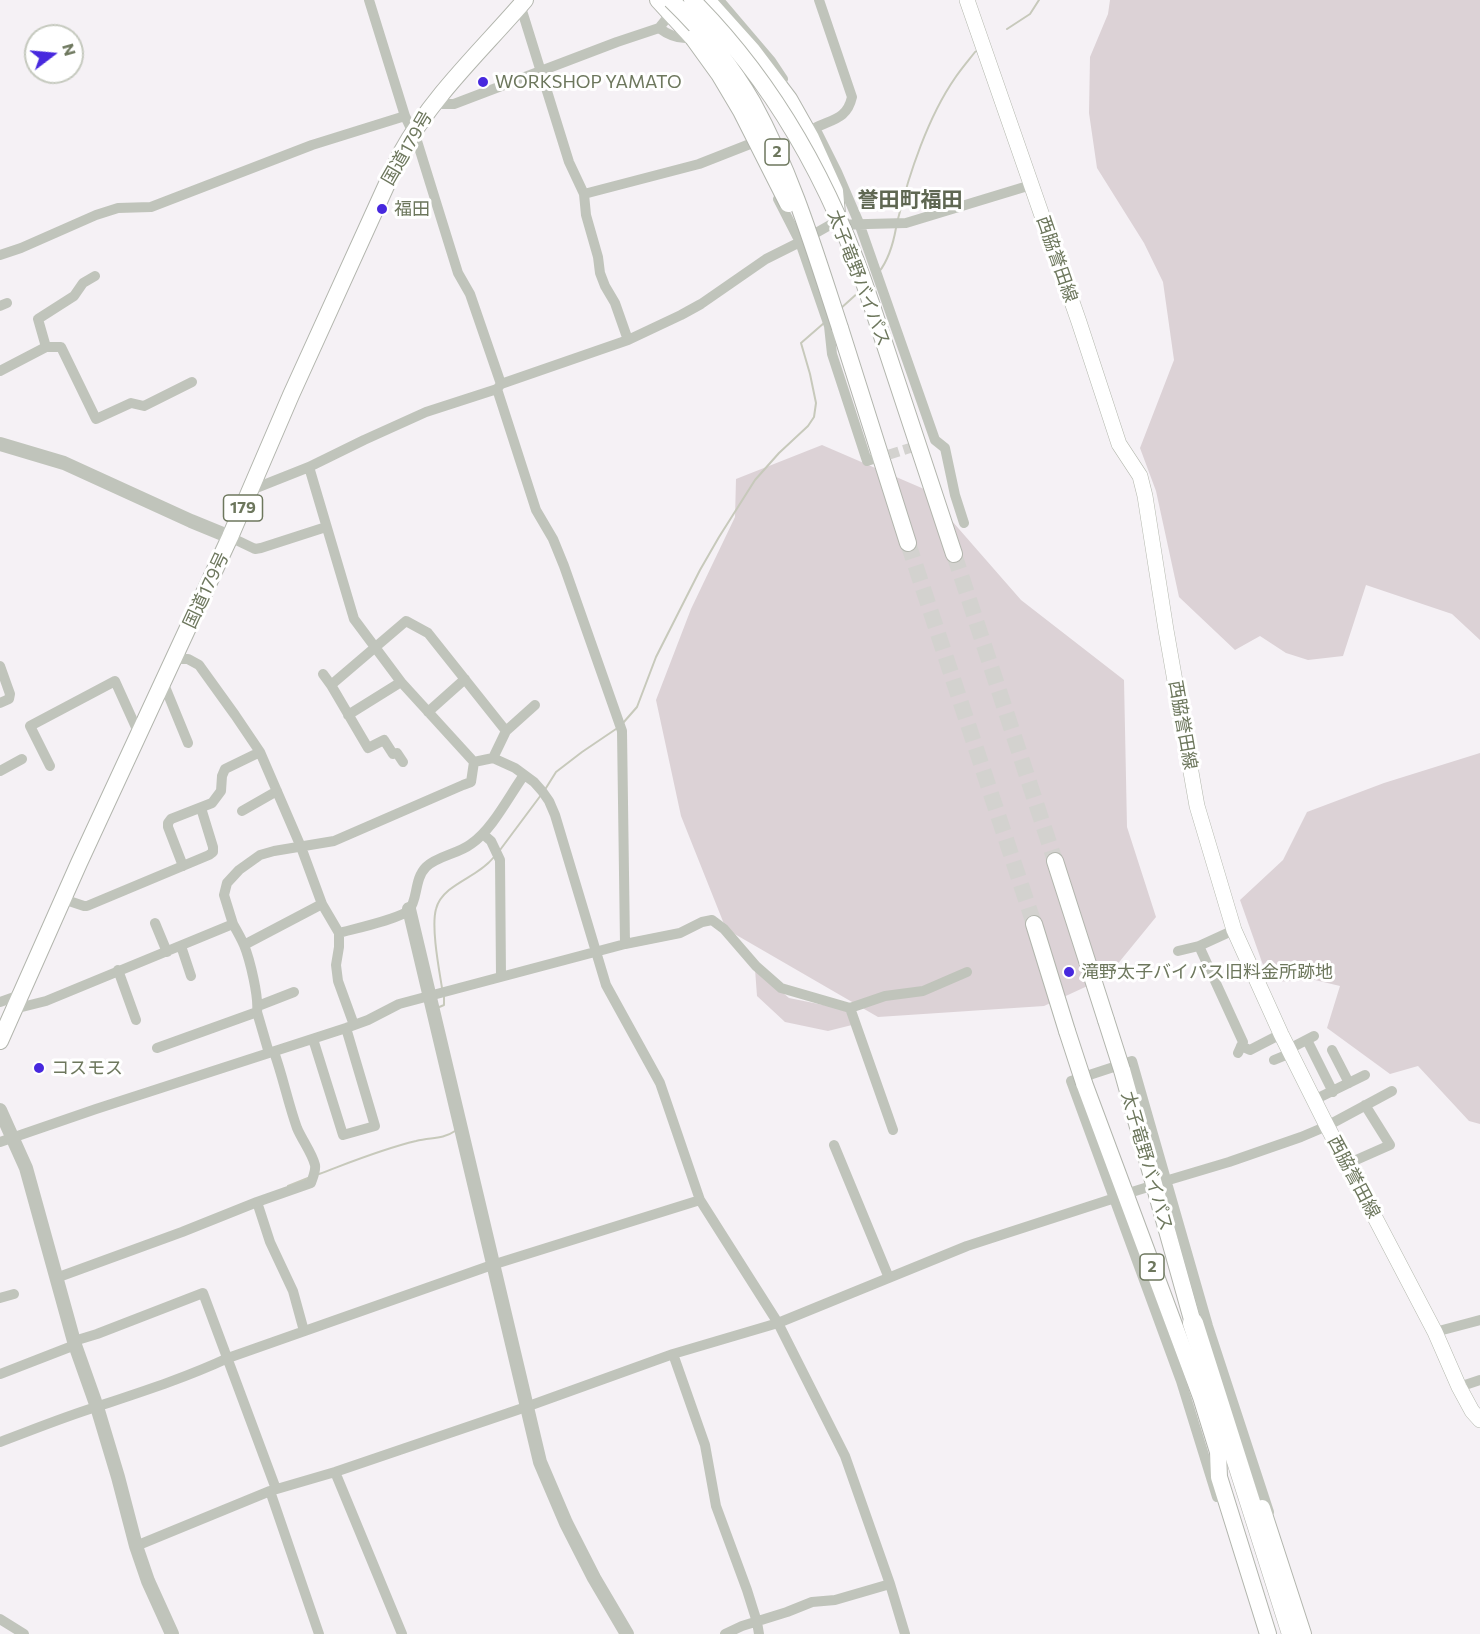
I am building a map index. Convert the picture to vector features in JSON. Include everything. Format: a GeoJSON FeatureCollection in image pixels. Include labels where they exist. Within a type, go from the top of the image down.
{"type":"FeatureCollection","features":[{"type":"Feature","properties":{"kind":"highway"},"geometry":{"type":"LineString","coordinates":[[658,0],[719,74],[741,111],[826,283]]}},
{"type":"Feature","properties":{"kind":"highway","name":"太子竜野バイパス"},"geometry":{"type":"LineString","coordinates":[[671,0],[702,32],[729,67],[752,102],[774,144],[826,283],[908,543]]}},
{"type":"Feature","properties":{"kind":"highway","name":"太子竜野バイパス"},"geometry":{"type":"LineString","coordinates":[[692,0],[743,57],[768,91],[802,147],[837,215],[859,266],[954,554]]}},
{"type":"Feature","properties":{"kind":"highway"},"geometry":{"type":"LineString","coordinates":[[707,0],[724,5],[752,50],[789,99],[811,138],[835,191],[837,215]]}},
{"type":"Feature","properties":{"kind":"highway","name":"国道179号"},"geometry":{"type":"LineString","coordinates":[[0,1041],[11,1002],[63,898],[230,537],[377,203],[412,132],[435,100],[522,2]]}},
{"type":"Feature","properties":{"kind":"highway","name":"太子竜野バイパス"},"geometry":{"type":"LineString","coordinates":[[1054,861],[1122,1070],[1279,1634]]}},
{"type":"Feature","properties":{"kind":"highway","name":"太子竜野バイパス"},"geometry":{"type":"LineString","coordinates":[[1034,924],[1084,1083],[1201,1397],[1218,1452],[1233,1472],[1292,1634]]}},
{"type":"Feature","properties":{"kind":"highway"},"geometry":{"type":"LineString","coordinates":[[1233,1472],[1262,1626],[1268,1634]]}},
{"type":"Feature","properties":{"kind":"highway"},"geometry":{"type":"LineString","coordinates":[[1233,1472],[1294,1606],[1303,1634]]}},
{"type":"Feature","properties":{"kind":"main road","name":"西脇誉田線"},"geometry":{"type":"LineString","coordinates":[[967,0],[1119,444],[1140,476],[1197,806],[1234,930],[1281,1034],[1327,1126],[1436,1332],[1459,1387],[1472,1411],[1480,1420]]}},
{"type":"Feature","properties":{"kind":"street"},"geometry":{"type":"LineString","coordinates":[[369,0],[405,116],[417,141],[458,273],[470,294],[536,510],[553,539],[564,566],[622,731],[625,944]]}},
{"type":"Feature","properties":{"kind":"street"},"geometry":{"type":"LineString","coordinates":[[647,0],[689,38],[719,85],[800,243],[829,326],[832,354],[870,460]]}},
{"type":"Feature","properties":{"kind":"street"},"geometry":{"type":"LineString","coordinates":[[814,128],[844,114],[852,97],[819,0]]}},
{"type":"Feature","properties":{"kind":"street"},"geometry":{"type":"LineString","coordinates":[[522,2],[569,162],[584,194],[586,215],[598,257],[600,273],[615,303],[628,340]]}},
{"type":"Feature","properties":{"kind":"street"},"geometry":{"type":"LineString","coordinates":[[724,5],[771,60],[801,103],[837,172],[859,223],[931,441],[945,448],[955,495],[964,523]]}},
{"type":"Feature","properties":{"kind":"street"},"geometry":{"type":"LineString","coordinates":[[435,100],[442,104],[454,104],[659,28],[667,18]]}},
{"type":"Feature","properties":{"kind":"street"},"geometry":{"type":"LineString","coordinates":[[659,28],[679,38],[689,38]]}},
{"type":"Feature","properties":{"kind":"street"},"geometry":{"type":"LineString","coordinates":[[0,255],[96,215],[118,208],[151,207],[312,145],[405,116]]}},
{"type":"Feature","properties":{"kind":"street"},"geometry":{"type":"LineString","coordinates":[[584,194],[699,164],[750,144]]}},
{"type":"Feature","properties":{"kind":"street"},"geometry":{"type":"LineString","coordinates":[[251,490],[309,467],[426,412],[628,340],[701,304],[766,259],[800,243],[830,225],[906,223],[1031,185]]}},
{"type":"Feature","properties":{"kind":"street"},"geometry":{"type":"LineString","coordinates":[[46,347],[38,320],[74,296],[84,283],[95,276]]}},
{"type":"Feature","properties":{"kind":"street"},"geometry":{"type":"LineString","coordinates":[[0,371],[46,347],[61,347],[96,419],[131,403],[144,406],[192,382]]}},
{"type":"Feature","properties":{"kind":"street"},"geometry":{"type":"LineString","coordinates":[[0,444],[64,463],[255,549],[326,527]]}},
{"type":"Feature","properties":{"kind":"street"},"geometry":{"type":"LineString","coordinates":[[309,467],[354,619],[401,682],[474,762]]}},
{"type":"Feature","properties":{"kind":"street"},"geometry":{"type":"LineString","coordinates":[[331,685],[406,621],[428,633],[506,731]]}},
{"type":"Feature","properties":{"kind":"street"},"geometry":{"type":"LineString","coordinates":[[173,659],[188,659],[199,665],[236,715],[260,753],[301,847],[322,904],[339,933],[336,965],[338,981],[375,1126],[343,1135],[313,1039]]}},
{"type":"Feature","properties":{"kind":"street"},"geometry":{"type":"LineString","coordinates":[[0,666],[10,694],[9,699],[0,703]]}},
{"type":"Feature","properties":{"kind":"street"},"geometry":{"type":"LineString","coordinates":[[323,674],[368,748],[384,740],[393,754],[397,753],[403,762]]}},
{"type":"Feature","properties":{"kind":"street"},"geometry":{"type":"LineString","coordinates":[[428,712],[465,680]]}},
{"type":"Feature","properties":{"kind":"street"},"geometry":{"type":"LineString","coordinates":[[50,766],[30,726],[115,681],[139,734]]}},
{"type":"Feature","properties":{"kind":"street"},"geometry":{"type":"LineString","coordinates":[[163,682],[188,742]]}},
{"type":"Feature","properties":{"kind":"street"},"geometry":{"type":"LineString","coordinates":[[348,715],[401,682]]}},
{"type":"Feature","properties":{"kind":"street"},"geometry":{"type":"LineString","coordinates":[[493,758],[506,731],[535,705]]}},
{"type":"Feature","properties":{"kind":"street"},"geometry":{"type":"LineString","coordinates":[[183,866],[168,823],[171,819],[212,803],[219,795],[225,769],[260,753]]}},
{"type":"Feature","properties":{"kind":"street"},"geometry":{"type":"LineString","coordinates":[[474,762],[493,758],[515,768],[534,782],[549,801],[606,985],[660,1083],[700,1200],[778,1323],[845,1456],[890,1584],[904,1634]]}},
{"type":"Feature","properties":{"kind":"street"},"geometry":{"type":"LineString","coordinates":[[0,771],[22,759]]}},
{"type":"Feature","properties":{"kind":"street"},"geometry":{"type":"LineString","coordinates":[[56,1278],[311,1183],[316,1169],[296,1124],[283,1078],[257,1009],[251,969],[224,895],[227,883],[239,870],[260,855],[334,841],[471,782],[474,762]]}},
{"type":"Feature","properties":{"kind":"street"},"geometry":{"type":"LineString","coordinates":[[524,775],[484,835],[455,854],[435,860],[425,868],[418,878],[409,909],[540,1462],[566,1523],[594,1578],[627,1634]]}},
{"type":"Feature","properties":{"kind":"street"},"geometry":{"type":"LineString","coordinates":[[242,811],[277,791]]}},
{"type":"Feature","properties":{"kind":"street"},"geometry":{"type":"LineString","coordinates":[[63,898],[87,906],[209,855],[213,852],[213,847],[201,808]]}},
{"type":"Feature","properties":{"kind":"street"},"geometry":{"type":"LineString","coordinates":[[484,835],[491,841],[500,860],[501,977]]}},
{"type":"Feature","properties":{"kind":"street"},"geometry":{"type":"LineString","coordinates":[[244,945],[322,904]]}},
{"type":"Feature","properties":{"kind":"street"},"geometry":{"type":"LineString","coordinates":[[339,933],[396,916],[409,909]]}},
{"type":"Feature","properties":{"kind":"street"},"geometry":{"type":"LineString","coordinates":[[6,1140],[368,1020],[399,1004],[625,944],[680,933],[702,922],[712,920],[724,929],[756,966],[781,988],[850,1008],[885,996],[923,991],[967,972]]}},
{"type":"Feature","properties":{"kind":"street"},"geometry":{"type":"LineString","coordinates":[[155,923],[167,952]]}},
{"type":"Feature","properties":{"kind":"street"},"geometry":{"type":"LineString","coordinates":[[11,1002],[46,1001],[233,924]]}},
{"type":"Feature","properties":{"kind":"street"},"geometry":{"type":"LineString","coordinates":[[1178,951],[1199,946],[1234,930]]}},
{"type":"Feature","properties":{"kind":"street"},"geometry":{"type":"LineString","coordinates":[[181,946],[191,976]]}},
{"type":"Feature","properties":{"kind":"street"},"geometry":{"type":"LineString","coordinates":[[1199,946],[1243,1042],[1240,1049],[1250,1050],[1281,1034]]}},
{"type":"Feature","properties":{"kind":"street"},"geometry":{"type":"LineString","coordinates":[[118,970],[136,1020]]}},
{"type":"Feature","properties":{"kind":"street"},"geometry":{"type":"LineString","coordinates":[[158,1048],[294,992]]}},
{"type":"Feature","properties":{"kind":"street"},"geometry":{"type":"LineString","coordinates":[[850,1008],[892,1130]]}},
{"type":"Feature","properties":{"kind":"street"},"geometry":{"type":"LineString","coordinates":[[1274,1060],[1311,1038],[1333,1092]]}},
{"type":"Feature","properties":{"kind":"street"},"geometry":{"type":"LineString","coordinates":[[1332,1050],[1350,1083]]}},
{"type":"Feature","properties":{"kind":"street"},"geometry":{"type":"LineString","coordinates":[[1262,1626],[1181,1381],[1071,1081],[1132,1061],[1164,1181],[1208,1326],[1310,1634]]}},
{"type":"Feature","properties":{"kind":"street"},"geometry":{"type":"LineString","coordinates":[[1314,1100],[1365,1075]]}},
{"type":"Feature","properties":{"kind":"street"},"geometry":{"type":"LineString","coordinates":[[1164,1181],[1301,1137],[1327,1126],[1392,1091]]}},
{"type":"Feature","properties":{"kind":"street"},"geometry":{"type":"LineString","coordinates":[[1347,1164],[1390,1144],[1365,1104]]}},
{"type":"Feature","properties":{"kind":"street"},"geometry":{"type":"LineString","coordinates":[[0,1110],[6,1140],[26,1168],[75,1343],[118,1477],[136,1546],[148,1581],[172,1634]]}},
{"type":"Feature","properties":{"kind":"street"},"geometry":{"type":"LineString","coordinates":[[834,1145],[889,1278]]}},
{"type":"Feature","properties":{"kind":"street"},"geometry":{"type":"LineString","coordinates":[[1132,1192],[1148,1187]]}},
{"type":"Feature","properties":{"kind":"street"},"geometry":{"type":"LineString","coordinates":[[136,1546],[273,1490],[335,1472],[673,1354],[778,1323],[968,1246],[1115,1198]]}},
{"type":"Feature","properties":{"kind":"street"},"geometry":{"type":"LineString","coordinates":[[0,1442],[176,1380],[228,1358],[492,1265],[700,1200]]}},
{"type":"Feature","properties":{"kind":"street"},"geometry":{"type":"LineString","coordinates":[[257,1202],[270,1242],[292,1291],[304,1331]]}},
{"type":"Feature","properties":{"kind":"street"},"geometry":{"type":"LineString","coordinates":[[0,1374],[203,1293],[273,1490],[319,1634]]}},
{"type":"Feature","properties":{"kind":"street"},"geometry":{"type":"LineString","coordinates":[[0,1298],[14,1294]]}},
{"type":"Feature","properties":{"kind":"street"},"geometry":{"type":"LineString","coordinates":[[1436,1332],[1480,1320]]}},
{"type":"Feature","properties":{"kind":"street"},"geometry":{"type":"LineString","coordinates":[[673,1354],[705,1445],[716,1506],[757,1622],[759,1634]]}},
{"type":"Feature","properties":{"kind":"street"},"geometry":{"type":"LineString","coordinates":[[1459,1387],[1480,1380]]}},
{"type":"Feature","properties":{"kind":"street"},"geometry":{"type":"LineString","coordinates":[[335,1472],[402,1634]]}},
{"type":"Feature","properties":{"kind":"street"},"geometry":{"type":"LineString","coordinates":[[725,1634],[812,1602],[835,1600],[890,1584]]}},
{"type":"Feature","properties":{"kind":"street"},"geometry":{"type":"LineString","coordinates":[[0,1619],[24,1634]]}},
{"type":"Feature","properties":{"kind":"shaded area"},"geometry":{"type":"Polygon","coordinates":[[[1110,0],[1480,0],[1480,640],[1452,614],[1366,585],[1343,656],[1308,660],[1286,653],[1260,636],[1235,650],[1179,597],[1156,491],[1140,448],[1174,360],[1163,282],[1144,243],[1097,168],[1089,113],[1090,57],[1108,14],[1110,0]]]}},
{"type":"Feature","properties":{"kind":"shaded area"},"geometry":{"type":"Polygon","coordinates":[[[822,445],[924,489],[1021,600],[1124,680],[1127,827],[1156,917],[1107,977],[1044,1006],[878,1017],[726,929],[681,816],[656,700],[691,609],[735,517],[736,479],[822,445]]]}},
{"type":"Feature","properties":{"kind":"shaded area"},"geometry":{"type":"Polygon","coordinates":[[[1480,753],[1480,1124],[1469,1121],[1418,1066],[1390,1074],[1327,1028],[1340,986],[1315,980],[1269,982],[1240,900],[1283,860],[1307,812],[1384,783],[1480,753]]]}},
{"type":"Feature","properties":{"kind":"shaded area"},"geometry":{"type":"Polygon","coordinates":[[[755,969],[789,998],[848,1010],[852,1025],[828,1031],[785,1022],[757,996],[755,969]]]}},
{"type":"Feature","properties":{"kind":"waterway"},"geometry":{"type":"LineString","coordinates":[[1007,29],[1030,14],[1039,0]]}},
{"type":"Feature","properties":{"kind":"waterway"},"geometry":{"type":"LineString","coordinates":[[898,219],[914,165],[936,110],[957,75],[978,50]]}},
{"type":"Feature","properties":{"kind":"waterway"},"geometry":{"type":"LineString","coordinates":[[879,272],[890,252],[896,228]]}},
{"type":"Feature","properties":{"kind":"waterway"},"geometry":{"type":"LineString","coordinates":[[840,309],[860,291]]}},
{"type":"Feature","properties":{"kind":"waterway"},"geometry":{"type":"LineString","coordinates":[[623,723],[637,707],[656,657],[719,537],[755,480],[814,417],[816,403],[801,343],[824,323]]}},
{"type":"Feature","properties":{"kind":"waterway"},"geometry":{"type":"LineString","coordinates":[[546,788],[556,772],[616,729]]}},
{"type":"Feature","properties":{"kind":"waterway"},"geometry":{"type":"LineString","coordinates":[[500,850],[541,795]]}},
{"type":"Feature","properties":{"kind":"waterway"},"geometry":{"type":"LineString","coordinates":[[442,988],[435,937],[437,906],[449,890],[484,867],[494,857]]}},
{"type":"Feature","properties":{"kind":"waterway"},"geometry":{"type":"LineString","coordinates":[[437,1008],[444,1005],[444,997]]}},
{"type":"Feature","properties":{"kind":"waterway"},"geometry":{"type":"LineString","coordinates":[[319,1174],[391,1148],[441,1137],[455,1131]]}},
{"type":"Feature","properties":{"kind":"waterway"},"geometry":{"type":"LineString","coordinates":[[288,1186],[308,1178]]}},
{"type":"Feature","properties":{"kind":"tunnel"},"geometry":{"type":"LineString","coordinates":[[875,459],[926,443]]}},
{"type":"Feature","properties":{"kind":"tunnel"},"geometry":{"type":"LineString","coordinates":[[908,543],[1034,924]]}},
{"type":"Feature","properties":{"kind":"tunnel"},"geometry":{"type":"LineString","coordinates":[[954,554],[1055,861]]}},
{"type":"Feature","properties":{"kind":"place","name":"WORKSHOP YAMATO"},"geometry":{"type":"Point","coordinates":[483,82]}},
{"type":"Feature","properties":{"kind":"place","name":"福田"},"geometry":{"type":"Point","coordinates":[382,209]}},
{"type":"Feature","properties":{"kind":"place","name":"滝野太子バイパス旧料金所跡地"},"geometry":{"type":"Point","coordinates":[1069,972]}},
{"type":"Feature","properties":{"kind":"place","name":"コスモス"},"geometry":{"type":"Point","coordinates":[39,1068]}},
{"type":"Feature","properties":{"kind":"district","name":"誉田町福田"},"geometry":{"type":"Point","coordinates":[910,200]}}]}
